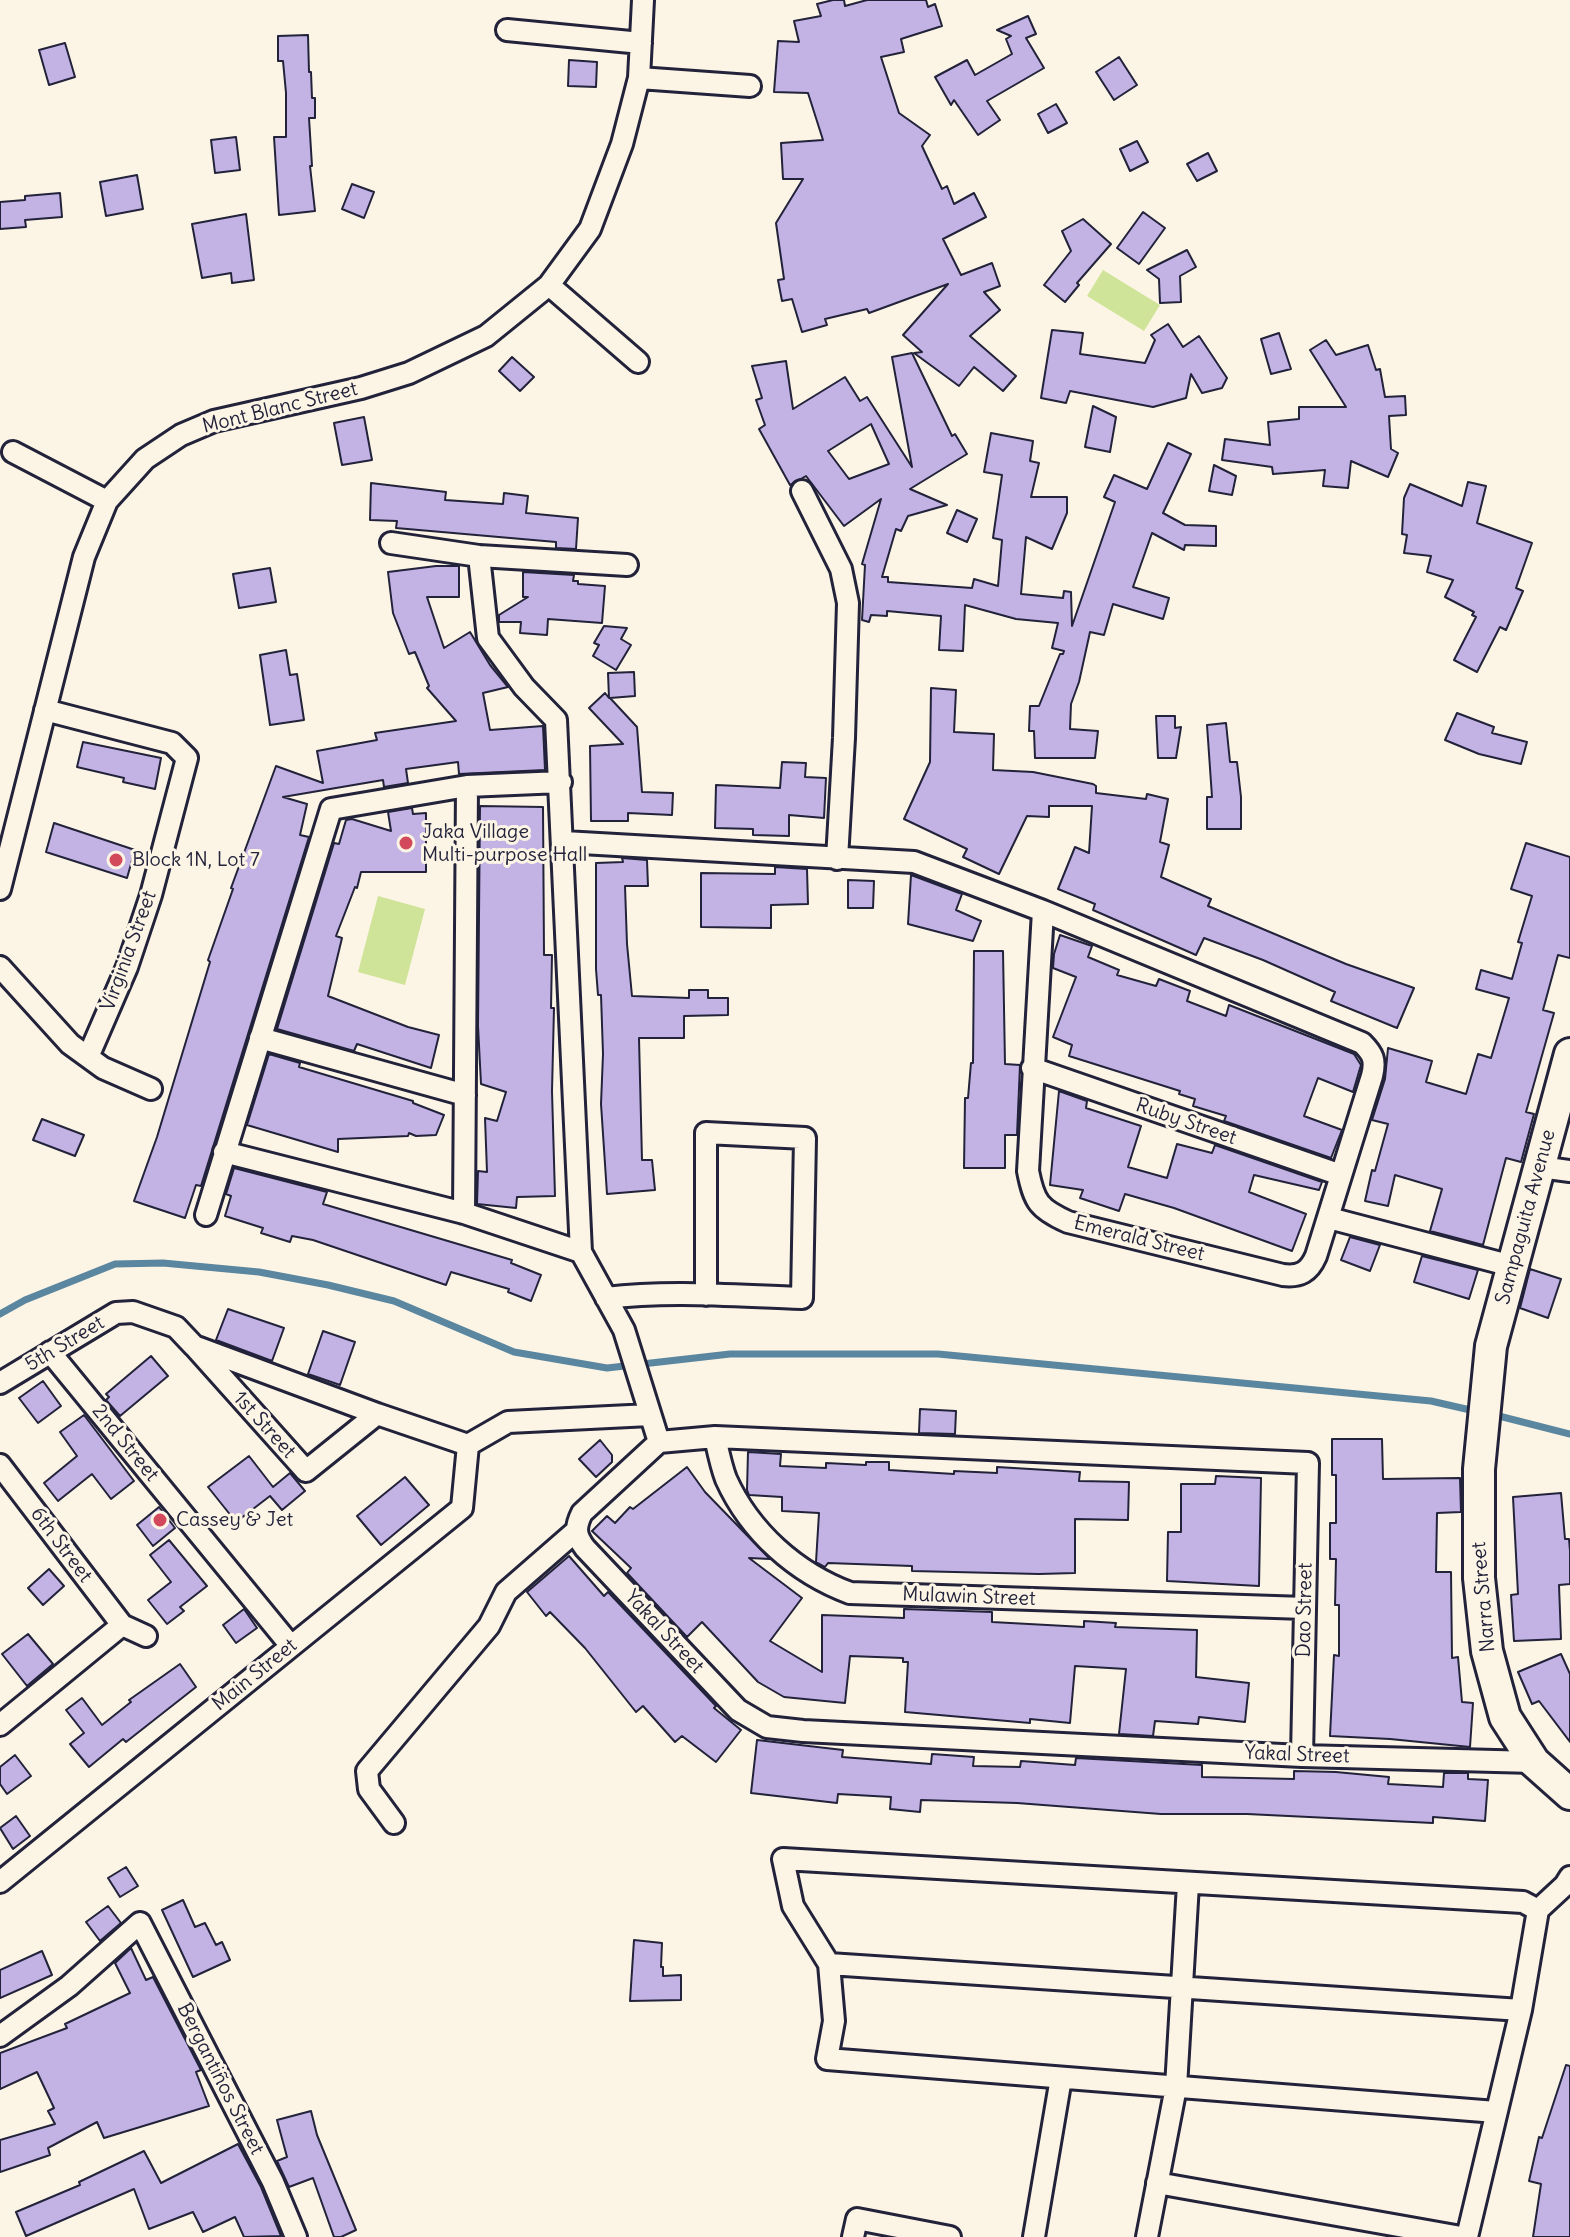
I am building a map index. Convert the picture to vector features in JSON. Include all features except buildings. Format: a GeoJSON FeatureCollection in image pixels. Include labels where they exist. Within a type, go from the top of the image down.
{"type":"FeatureCollection","features":[{"type":"Feature","properties":{"kind":"street","name":"Mont Blanc Street"},"geometry":{"type":"LineString","coordinates":[[0,889],[84,557],[107,501],[145,459],[181,435],[214,421],[361,388],[409,373],[486,336],[549,285],[590,229],[622,144],[639,78],[643,0]]}},
{"type":"Feature","properties":{"kind":"street"},"geometry":{"type":"LineString","coordinates":[[507,30],[641,43]]}},
{"type":"Feature","properties":{"kind":"street"},"geometry":{"type":"LineString","coordinates":[[639,78],[750,86]]}},
{"type":"Feature","properties":{"kind":"street"},"geometry":{"type":"LineString","coordinates":[[549,285],[638,362]]}},
{"type":"Feature","properties":{"kind":"street"},"geometry":{"type":"LineString","coordinates":[[13,452],[107,501]]}},
{"type":"Feature","properties":{"kind":"street"},"geometry":{"type":"LineString","coordinates":[[802,491],[841,569],[848,603],[837,859]]}},
{"type":"Feature","properties":{"kind":"street"},"geometry":{"type":"LineString","coordinates":[[391,543],[479,556],[627,565]]}},
{"type":"Feature","properties":{"kind":"street"},"geometry":{"type":"LineString","coordinates":[[479,556],[488,638],[524,687],[556,720],[581,1252],[624,1330],[659,1442]]}},
{"type":"Feature","properties":{"kind":"street","name":"Virginia Street"},"geometry":{"type":"LineString","coordinates":[[45,710],[172,743],[187,758],[151,895],[127,967],[88,1057]]}},
{"type":"Feature","properties":{"kind":"street"},"geometry":{"type":"LineString","coordinates":[[206,1215],[331,809],[467,786],[561,782]]}},
{"type":"Feature","properties":{"kind":"street"},"geometry":{"type":"LineString","coordinates":[[464,1213],[467,786]]}},
{"type":"Feature","properties":{"kind":"street"},"geometry":{"type":"LineString","coordinates":[[564,842],[914,862],[1043,911]]}},
{"type":"Feature","properties":{"kind":"street","name":"Emerald Street"},"geometry":{"type":"LineString","coordinates":[[1043,911],[1349,1036],[1373,1053],[1375,1064],[1372,1076],[1329,1218],[1311,1266],[1303,1273],[1294,1276],[1068,1222],[1051,1214],[1035,1200],[1028,1171],[1043,911]]}},
{"type":"Feature","properties":{"kind":"street"},"geometry":{"type":"LineString","coordinates":[[0,967],[63,1036],[88,1057],[103,1068],[151,1089]]}},
{"type":"Feature","properties":{"kind":"street"},"geometry":{"type":"LineString","coordinates":[[260,1038],[465,1095]]}},
{"type":"Feature","properties":{"kind":"street","name":"Sampaguita Avenue"},"geometry":{"type":"LineString","coordinates":[[1479,1469],[1491,1346],[1570,1054]]}},
{"type":"Feature","properties":{"kind":"street","name":"Ruby Street"},"geometry":{"type":"LineString","coordinates":[[1032,1068],[1341,1175]]}},
{"type":"Feature","properties":{"kind":"street"},"geometry":{"type":"LineString","coordinates":[[606,1298],[631,1295],[802,1298],[805,1138],[706,1133],[706,1295]]}},
{"type":"Feature","properties":{"kind":"street"},"geometry":{"type":"LineString","coordinates":[[224,1152],[464,1213],[581,1252]]}},
{"type":"Feature","properties":{"kind":"street"},"geometry":{"type":"LineString","coordinates":[[1540,1167],[1570,1171]]}},
{"type":"Feature","properties":{"kind":"street"},"geometry":{"type":"LineString","coordinates":[[1329,1218],[1512,1266]]}},
{"type":"Feature","properties":{"kind":"street","name":"1st Street"},"geometry":{"type":"LineString","coordinates":[[133,1312],[176,1327],[306,1471],[377,1414]]}},
{"type":"Feature","properties":{"kind":"street","name":"5th Street"},"geometry":{"type":"LineString","coordinates":[[0,1383],[116,1313],[133,1312]]}},
{"type":"Feature","properties":{"kind":"street","name":"1st Street"},"geometry":{"type":"LineString","coordinates":[[194,1346],[468,1445]]}},
{"type":"Feature","properties":{"kind":"street","name":"2nd Street"},"geometry":{"type":"LineString","coordinates":[[50,1352],[291,1646]]}},
{"type":"Feature","properties":{"kind":"street"},"geometry":{"type":"LineString","coordinates":[[468,1445],[508,1422],[650,1415]]}},
{"type":"Feature","properties":{"kind":"street"},"geometry":{"type":"LineString","coordinates":[[394,1823],[369,1789],[367,1771],[489,1626],[506,1592],[576,1531],[582,1513],[659,1442],[715,1437]]}},
{"type":"Feature","properties":{"kind":"street","name":"Dao Street"},"geometry":{"type":"LineString","coordinates":[[715,1437],[1308,1463],[1302,1756]]}},
{"type":"Feature","properties":{"kind":"street","name":"Mulawin Street"},"geometry":{"type":"LineString","coordinates":[[715,1437],[725,1476],[756,1527],[798,1568],[822,1583],[850,1593],[1305,1608]]}},
{"type":"Feature","properties":{"kind":"street","name":"Main Street"},"geometry":{"type":"LineString","coordinates":[[0,1882],[462,1508],[468,1445]]}},
{"type":"Feature","properties":{"kind":"street","name":"6th Street"},"geometry":{"type":"LineString","coordinates":[[0,1465],[122,1625]]}},
{"type":"Feature","properties":{"kind":"street","name":"Narra Street"},"geometry":{"type":"LineString","coordinates":[[1479,1469],[1479,1578],[1487,1651],[1505,1717],[1534,1762],[1570,1794]]}},
{"type":"Feature","properties":{"kind":"street","name":"Yakal Street"},"geometry":{"type":"LineString","coordinates":[[576,1531],[585,1548],[738,1710],[767,1727],[1302,1756],[1534,1762]]}},
{"type":"Feature","properties":{"kind":"street"},"geometry":{"type":"LineString","coordinates":[[0,1725],[122,1625],[146,1636]]}},
{"type":"Feature","properties":{"kind":"street"},"geometry":{"type":"LineString","coordinates":[[1496,2112],[827,2059],[834,2021],[829,1964],[793,1906],[783,1859],[1523,1902],[1538,1910]]}},
{"type":"Feature","properties":{"kind":"street"},"geometry":{"type":"LineString","coordinates":[[1157,2183],[1464,2237],[1521,2010],[1538,1910],[1570,1877]]}},
{"type":"Feature","properties":{"kind":"street"},"geometry":{"type":"LineString","coordinates":[[1147,2237],[1176,2087],[1188,1884]]}},
{"type":"Feature","properties":{"kind":"street","name":"Bergantiños Street"},"geometry":{"type":"LineString","coordinates":[[0,2036],[69,1986],[140,1923],[273,2182],[296,2237]]}},
{"type":"Feature","properties":{"kind":"street"},"geometry":{"type":"LineString","coordinates":[[829,1964],[1521,2010]]}},
{"type":"Feature","properties":{"kind":"street"},"geometry":{"type":"LineString","coordinates":[[1034,2237],[1061,2078]]}},
{"type":"Feature","properties":{"kind":"street"},"geometry":{"type":"LineString","coordinates":[[853,2237],[857,2219],[950,2237]]}},
{"type":"Feature","properties":{"kind":"green space"},"geometry":{"type":"Polygon","coordinates":[[[1103,270],[1160,305],[1144,331],[1087,296],[1103,270]]]}},
{"type":"Feature","properties":{"kind":"green space"},"geometry":{"type":"Polygon","coordinates":[[[378,896],[425,909],[405,985],[358,972],[378,896]]]}},
{"type":"Feature","properties":{"kind":"waterway"},"geometry":{"type":"LineString","coordinates":[[0,1314],[25,1300],[115,1264],[163,1263],[259,1272],[328,1285],[394,1301],[514,1352],[607,1368],[730,1354],[938,1354],[1431,1401],[1479,1412]]}},
{"type":"Feature","properties":{"kind":"waterway"},"geometry":{"type":"LineString","coordinates":[[1491,1414],[1570,1434]]}},
{"type":"Feature","properties":{"kind":"place","name":"Jaka Village Multi-purpose Hall"},"geometry":{"type":"Point","coordinates":[406,843]}},
{"type":"Feature","properties":{"kind":"place","name":"Block 1N, Lot 7"},"geometry":{"type":"Point","coordinates":[116,860]}},
{"type":"Feature","properties":{"kind":"place","name":"Cassey & Jet"},"geometry":{"type":"Point","coordinates":[160,1520]}}]}
